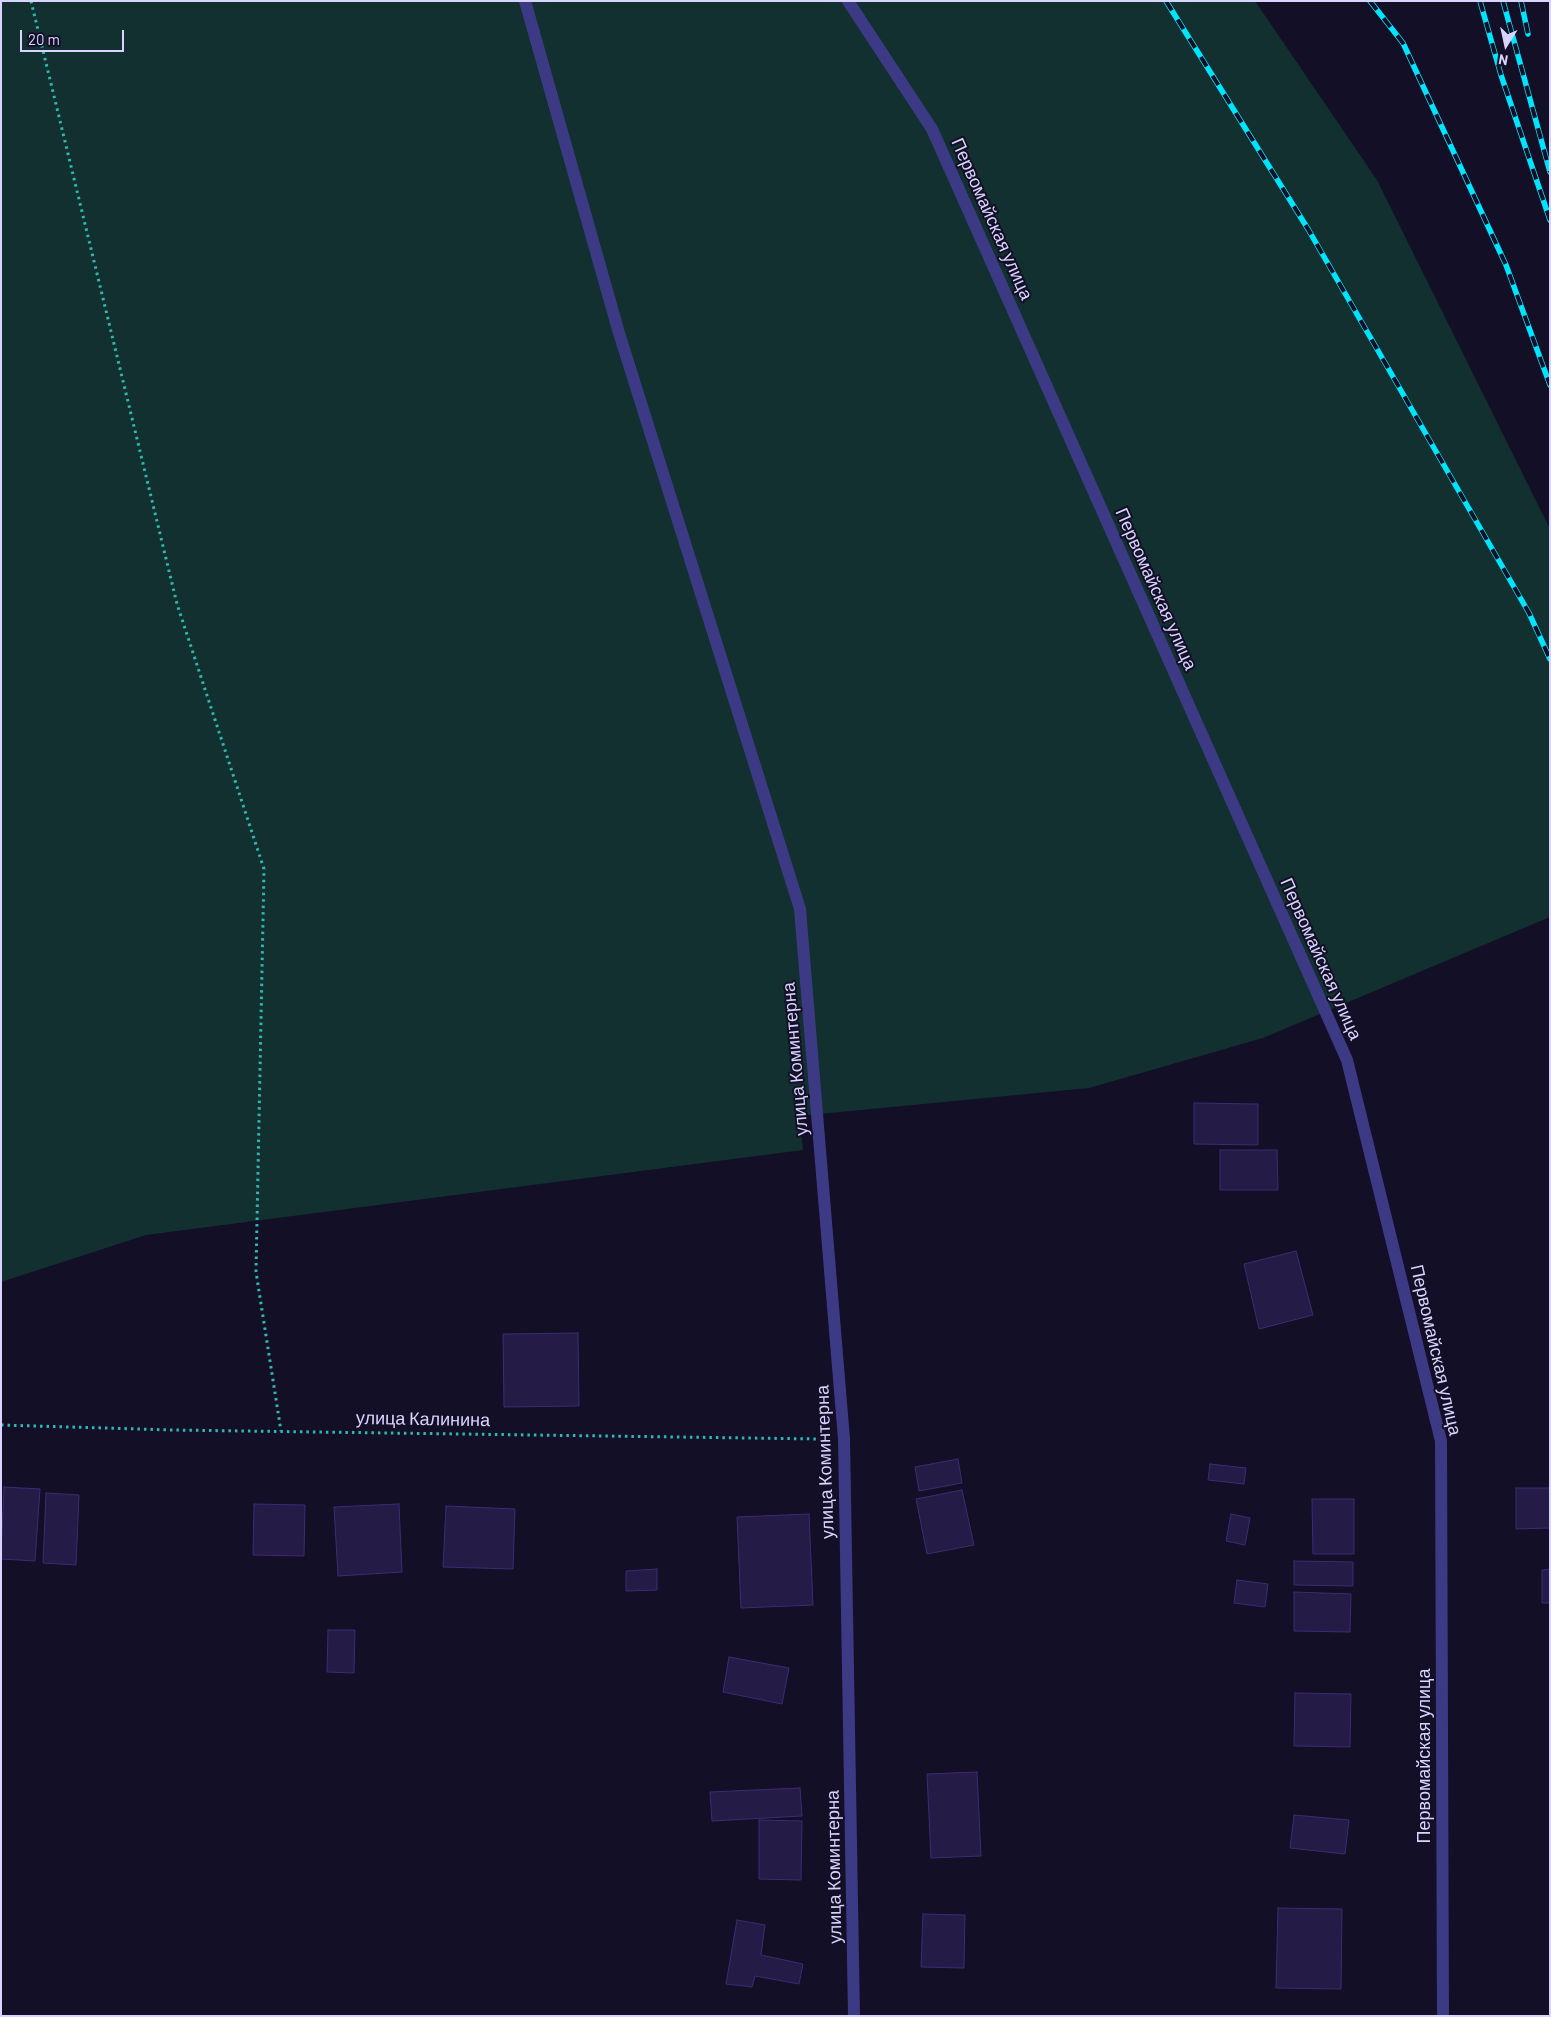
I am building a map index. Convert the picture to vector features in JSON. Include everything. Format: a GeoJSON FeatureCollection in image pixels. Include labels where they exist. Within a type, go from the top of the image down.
{"type":"FeatureCollection","features":[{"type":"Feature","properties":{"kind":"street","name":"улица Коминтерна"},"geometry":{"type":"LineString","coordinates":[[525,1],[619,333],[800,909],[844,1439],[854,2016]]}},
{"type":"Feature","properties":{"kind":"street","name":"Первомайская улица"},"geometry":{"type":"LineString","coordinates":[[848,1],[932,129],[1347,1060],[1441,1441],[1443,2016]]}},
{"type":"Feature","properties":{"kind":"path"},"geometry":{"type":"LineString","coordinates":[[31,1],[177,604],[264,869],[256,1272],[281,1431]]}},
{"type":"Feature","properties":{"kind":"path","name":"улица Калинина"},"geometry":{"type":"LineString","coordinates":[[1,1425],[844,1439]]}},
{"type":"Feature","properties":{"kind":"green space"},"geometry":{"type":"Polygon","coordinates":[[[1,1],[1255,1],[1377,180],[1550,529],[1550,917],[1263,1038],[1089,1088],[799,1116],[803,1150],[146,1235],[1,1282],[1,1]]]}},
{"type":"Feature","properties":{"kind":"building"},"geometry":{"type":"Polygon","coordinates":[[[1194,1103],[1258,1104],[1258,1145],[1194,1144],[1194,1103]]]}},
{"type":"Feature","properties":{"kind":"building"},"geometry":{"type":"Polygon","coordinates":[[[1220,1150],[1277,1150],[1278,1190],[1220,1190],[1220,1150]]]}},
{"type":"Feature","properties":{"kind":"building"},"geometry":{"type":"Polygon","coordinates":[[[1296,1251],[1313,1315],[1259,1329],[1244,1264],[1296,1251]]]}},
{"type":"Feature","properties":{"kind":"building"},"geometry":{"type":"Polygon","coordinates":[[[578,1333],[579,1406],[504,1407],[503,1334],[578,1333]]]}},
{"type":"Feature","properties":{"kind":"building"},"geometry":{"type":"Polygon","coordinates":[[[958,1459],[962,1483],[919,1491],[915,1467],[958,1459]]]}},
{"type":"Feature","properties":{"kind":"building"},"geometry":{"type":"Polygon","coordinates":[[[1210,1464],[1246,1468],[1244,1484],[1208,1480],[1210,1464]]]}},
{"type":"Feature","properties":{"kind":"building"},"geometry":{"type":"Polygon","coordinates":[[[4,1487],[40,1489],[35,1561],[1,1559],[4,1487]]]}},
{"type":"Feature","properties":{"kind":"building"},"geometry":{"type":"Polygon","coordinates":[[[1516,1488],[1550,1488],[1550,1528],[1516,1529],[1516,1488]]]}},
{"type":"Feature","properties":{"kind":"building"},"geometry":{"type":"Polygon","coordinates":[[[962,1490],[974,1545],[927,1554],[916,1499],[962,1490]]]}},
{"type":"Feature","properties":{"kind":"building"},"geometry":{"type":"Polygon","coordinates":[[[46,1493],[79,1495],[76,1565],[43,1563],[46,1493]]]}},
{"type":"Feature","properties":{"kind":"building"},"geometry":{"type":"Polygon","coordinates":[[[1312,1499],[1354,1499],[1354,1554],[1313,1554],[1312,1499]]]}},
{"type":"Feature","properties":{"kind":"building"},"geometry":{"type":"Polygon","coordinates":[[[254,1504],[305,1505],[304,1556],[253,1555],[254,1504]]]}},
{"type":"Feature","properties":{"kind":"building"},"geometry":{"type":"Polygon","coordinates":[[[399,1504],[402,1572],[338,1576],[334,1507],[399,1504]]]}},
{"type":"Feature","properties":{"kind":"building"},"geometry":{"type":"Polygon","coordinates":[[[446,1506],[515,1509],[513,1569],[443,1567],[446,1506]]]}},
{"type":"Feature","properties":{"kind":"building"},"geometry":{"type":"Polygon","coordinates":[[[809,1514],[813,1605],[741,1608],[737,1517],[809,1514]]]}},
{"type":"Feature","properties":{"kind":"building"},"geometry":{"type":"Polygon","coordinates":[[[1231,1514],[1250,1518],[1245,1545],[1226,1541],[1231,1514]]]}},
{"type":"Feature","properties":{"kind":"building"},"geometry":{"type":"Polygon","coordinates":[[[1294,1561],[1353,1562],[1353,1586],[1294,1585],[1294,1561]]]}},
{"type":"Feature","properties":{"kind":"building"},"geometry":{"type":"Polygon","coordinates":[[[657,1569],[657,1590],[626,1591],[626,1571],[657,1569]]]}},
{"type":"Feature","properties":{"kind":"building"},"geometry":{"type":"Polygon","coordinates":[[[1550,1569],[1550,1603],[1542,1603],[1542,1570],[1550,1569]]]}},
{"type":"Feature","properties":{"kind":"building"},"geometry":{"type":"Polygon","coordinates":[[[1237,1580],[1268,1584],[1265,1607],[1234,1603],[1237,1580]]]}},
{"type":"Feature","properties":{"kind":"building"},"geometry":{"type":"Polygon","coordinates":[[[1294,1592],[1351,1594],[1350,1632],[1294,1631],[1294,1592]]]}},
{"type":"Feature","properties":{"kind":"building"},"geometry":{"type":"Polygon","coordinates":[[[328,1630],[355,1630],[354,1673],[327,1672],[328,1630]]]}},
{"type":"Feature","properties":{"kind":"building"},"geometry":{"type":"Polygon","coordinates":[[[729,1657],[789,1668],[782,1704],[723,1692],[729,1657]]]}},
{"type":"Feature","properties":{"kind":"building"},"geometry":{"type":"Polygon","coordinates":[[[1295,1693],[1351,1694],[1350,1747],[1294,1746],[1295,1693]]]}},
{"type":"Feature","properties":{"kind":"building"},"geometry":{"type":"Polygon","coordinates":[[[977,1772],[981,1856],[931,1858],[927,1774],[977,1772]]]}},
{"type":"Feature","properties":{"kind":"building"},"geometry":{"type":"Polygon","coordinates":[[[800,1788],[802,1816],[712,1821],[710,1792],[800,1788]]]}},
{"type":"Feature","properties":{"kind":"building"},"geometry":{"type":"Polygon","coordinates":[[[1294,1815],[1349,1820],[1345,1854],[1290,1848],[1294,1815]]]}},
{"type":"Feature","properties":{"kind":"building"},"geometry":{"type":"Polygon","coordinates":[[[759,1820],[802,1821],[801,1880],[759,1879],[759,1820]]]}},
{"type":"Feature","properties":{"kind":"building"},"geometry":{"type":"Polygon","coordinates":[[[1278,1908],[1342,1909],[1341,1989],[1276,1988],[1278,1908]]]}},
{"type":"Feature","properties":{"kind":"building"},"geometry":{"type":"Polygon","coordinates":[[[923,1914],[965,1915],[964,1968],[921,1967],[923,1914]]]}},
{"type":"Feature","properties":{"kind":"building"},"geometry":{"type":"Polygon","coordinates":[[[737,1920],[765,1925],[761,1955],[803,1964],[799,1984],[755,1976],[752,1987],[726,1984],[737,1920]]]}},
{"type":"Feature","properties":{"kind":"railway"},"geometry":{"type":"LineString","coordinates":[[1166,1],[1308,229],[1529,613],[1550,659]]}},
{"type":"Feature","properties":{"kind":"railway"},"geometry":{"type":"LineString","coordinates":[[1370,1],[1403,43],[1506,265],[1550,385]]}},
{"type":"Feature","properties":{"kind":"railway"},"geometry":{"type":"LineString","coordinates":[[1480,1],[1501,75],[1550,220]]}},
{"type":"Feature","properties":{"kind":"railway"},"geometry":{"type":"LineString","coordinates":[[1503,1],[1550,172]]}},
{"type":"Feature","properties":{"kind":"railway"},"geometry":{"type":"LineString","coordinates":[[1521,1],[1528,34]]}}]}
